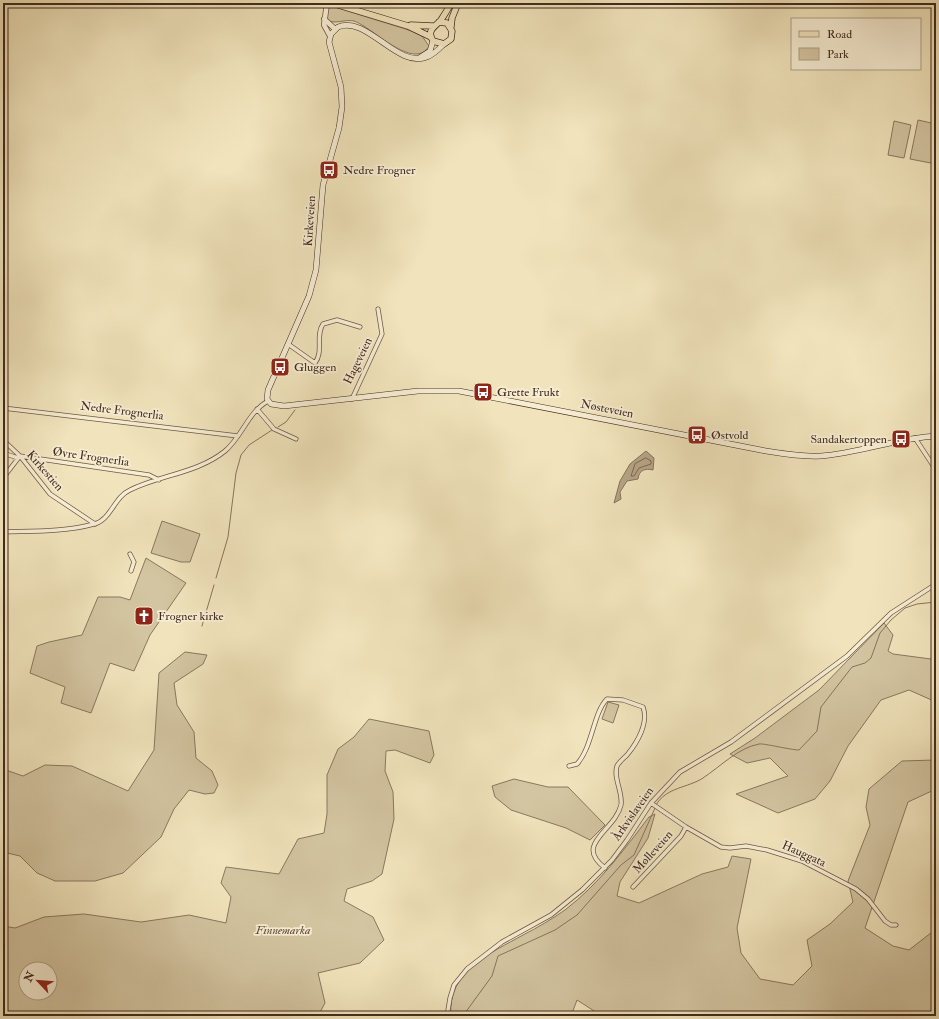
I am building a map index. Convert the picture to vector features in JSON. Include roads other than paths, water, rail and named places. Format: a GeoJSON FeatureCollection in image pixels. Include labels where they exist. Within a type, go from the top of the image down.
{"type":"FeatureCollection","features":[{"type":"Feature","properties":{"kind":"main road"},"geometry":{"type":"LineString","coordinates":[[332,3],[408,26],[444,44]]}},
{"type":"Feature","properties":{"kind":"main road"},"geometry":{"type":"LineString","coordinates":[[418,58],[430,51],[432,39],[430,32],[433,26],[439,22],[452,3]]}},
{"type":"Feature","properties":{"kind":"main road"},"geometry":{"type":"LineString","coordinates":[[330,36],[335,29],[343,25],[353,25],[404,56],[418,58],[430,56],[452,37],[451,27],[453,15],[458,3]]}},
{"type":"Feature","properties":{"kind":"main road"},"geometry":{"type":"LineString","coordinates":[[439,22],[447,23],[451,27]]}},
{"type":"Feature","properties":{"kind":"main road"},"geometry":{"type":"LineString","coordinates":[[408,26],[433,26]]}},
{"type":"Feature","properties":{"kind":"main road","name":"Kirkeveien"},"geometry":{"type":"LineString","coordinates":[[270,403],[267,395],[268,390],[309,296],[315,277],[324,181],[341,116],[341,88],[329,47],[330,36]]}},
{"type":"Feature","properties":{"kind":"main road","name":"Nøsteveien"},"geometry":{"type":"LineString","coordinates":[[270,403],[284,406],[428,390],[459,391],[796,456],[833,455],[915,438],[936,436]]}},
{"type":"Feature","properties":{"kind":"street","name":"Kirkeveien"},"geometry":{"type":"LineString","coordinates":[[326,3],[324,26],[330,36]]}},
{"type":"Feature","properties":{"kind":"street"},"geometry":{"type":"LineString","coordinates":[[324,19],[335,29]]}},
{"type":"Feature","properties":{"kind":"street","name":"Hageveien"},"geometry":{"type":"LineString","coordinates":[[352,399],[382,334],[378,309]]}},
{"type":"Feature","properties":{"kind":"street"},"geometry":{"type":"LineString","coordinates":[[288,344],[315,363],[319,353],[320,331],[323,324],[337,320],[360,327]]}},
{"type":"Feature","properties":{"kind":"street"},"geometry":{"type":"LineString","coordinates":[[3,532],[58,529],[96,524],[108,514],[116,501],[124,493],[195,467],[218,456],[228,448],[238,436],[257,409],[270,403]]}},
{"type":"Feature","properties":{"kind":"street","name":"Nedre Frognerlia"},"geometry":{"type":"LineString","coordinates":[[3,408],[238,436]]}},
{"type":"Feature","properties":{"kind":"street"},"geometry":{"type":"LineString","coordinates":[[257,409],[274,429],[296,439]]}},
{"type":"Feature","properties":{"kind":"street"},"geometry":{"type":"LineString","coordinates":[[915,438],[936,470]]}},
{"type":"Feature","properties":{"kind":"street","name":"Kirkestien"},"geometry":{"type":"LineString","coordinates":[[3,440],[50,494],[96,524]]}},
{"type":"Feature","properties":{"kind":"street","name":"Øvre Frognerlia"},"geometry":{"type":"LineString","coordinates":[[3,454],[149,475],[159,480]]}},
{"type":"Feature","properties":{"kind":"street"},"geometry":{"type":"LineString","coordinates":[[3,478],[19,457]]}},
{"type":"Feature","properties":{"kind":"street"},"geometry":{"type":"LineString","coordinates":[[130,554],[134,562],[131,571]]}},
{"type":"Feature","properties":{"kind":"street","name":"Årkvislaveien"},"geometry":{"type":"LineString","coordinates":[[447,1016],[454,985],[473,962],[502,942],[558,910],[605,868],[680,772],[731,742],[842,660],[894,610],[936,584]]}},
{"type":"Feature","properties":{"kind":"street"},"geometry":{"type":"LineString","coordinates":[[569,766],[577,764],[585,750],[602,707],[607,699],[623,700],[643,707],[644,720],[638,738],[618,766],[617,774],[621,795],[620,807],[614,821],[596,839],[593,845],[595,858],[605,868]]}},
{"type":"Feature","properties":{"kind":"street","name":"Hauggata"},"geometry":{"type":"LineString","coordinates":[[654,805],[686,827],[725,848],[746,846],[779,852],[794,858],[856,889],[868,899],[885,921],[891,925],[896,925]]}},
{"type":"Feature","properties":{"kind":"street","name":"Mølleveien"},"geometry":{"type":"LineString","coordinates":[[633,888],[672,846],[686,827]]}},
{"type":"Feature","properties":{"kind":"water"},"geometry":{"type":"Polygon","coordinates":[[[646,451],[654,458],[653,470],[643,470],[638,479],[627,481],[620,492],[621,499],[614,503],[620,481],[630,464],[646,451]]]}},
{"type":"Feature","properties":{"kind":"waterway"},"geometry":{"type":"LineString","coordinates":[[278,427],[286,422],[295,410]]}},
{"type":"Feature","properties":{"kind":"waterway"},"geometry":{"type":"LineString","coordinates":[[216,578],[228,537],[236,473],[241,455],[249,445],[272,430]]}},
{"type":"Feature","properties":{"kind":"waterway"},"geometry":{"type":"LineString","coordinates":[[202,626],[214,585]]}},
{"type":"Feature","properties":{"kind":"waterway"},"geometry":{"type":"LineString","coordinates":[[656,805],[660,799],[671,791],[703,778],[737,753],[751,746],[762,744],[799,750],[817,731],[821,707],[852,667],[865,663],[871,658],[880,633],[891,620],[905,608],[917,604],[936,602]]}},
{"type":"Feature","properties":{"kind":"waterway"},"geometry":{"type":"LineString","coordinates":[[466,1016],[465,1013],[492,976],[498,956],[555,930],[577,915],[621,865],[634,855],[655,808]]}},
{"type":"Feature","properties":{"kind":"place","name":"Nedre Frogner"},"geometry":{"type":"Point","coordinates":[329,170]}},
{"type":"Feature","properties":{"kind":"place","name":"Gluggen"},"geometry":{"type":"Point","coordinates":[280,367]}},
{"type":"Feature","properties":{"kind":"place","name":"Grette Frukt"},"geometry":{"type":"Point","coordinates":[483,392]}},
{"type":"Feature","properties":{"kind":"place","name":"Østvold"},"geometry":{"type":"Point","coordinates":[697,435]}},
{"type":"Feature","properties":{"kind":"place","name":"Sandakertoppen"},"geometry":{"type":"Point","coordinates":[901,439]}},
{"type":"Feature","properties":{"kind":"place","name":"Frogner kirke"},"geometry":{"type":"Point","coordinates":[144,616]}},
{"type":"Feature","properties":{"kind":"park label","name":"Finnemarka"},"geometry":{"type":"Point","coordinates":[283,930]}}]}
